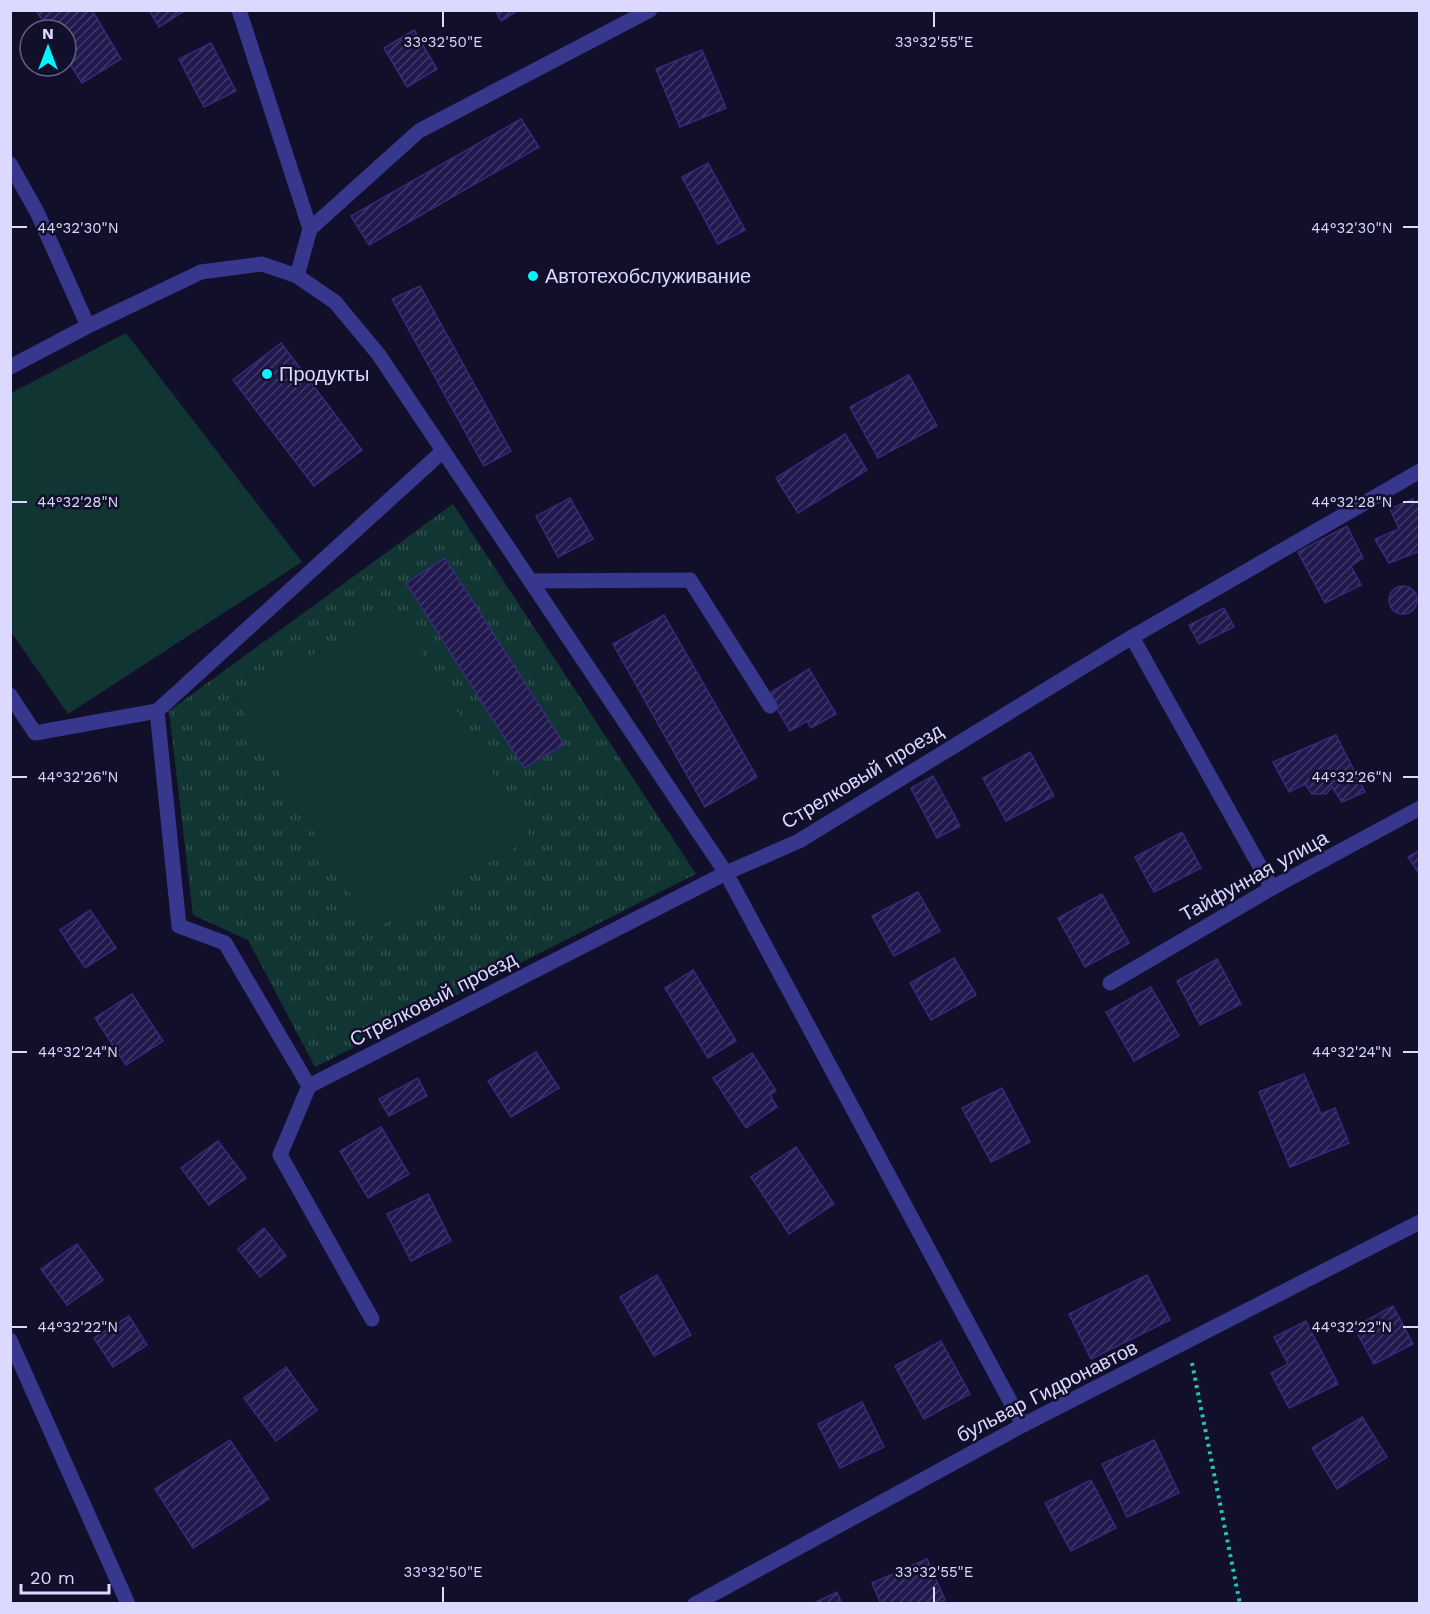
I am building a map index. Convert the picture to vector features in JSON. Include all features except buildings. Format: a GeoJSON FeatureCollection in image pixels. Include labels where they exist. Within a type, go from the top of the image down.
{"type":"FeatureCollection","features":[{"type":"Feature","properties":{"kind":"street"},"geometry":{"type":"LineString","coordinates":[[239,10],[310,229]]}},
{"type":"Feature","properties":{"kind":"street"},"geometry":{"type":"LineString","coordinates":[[297,276],[310,229],[419,131],[650,10]]}},
{"type":"Feature","properties":{"kind":"street"},"geometry":{"type":"LineString","coordinates":[[10,164],[37,212],[88,326]]}},
{"type":"Feature","properties":{"kind":"street"},"geometry":{"type":"LineString","coordinates":[[10,367],[88,326],[201,272],[262,264],[297,276],[335,302],[379,355],[726,873],[1023,1425]]}},
{"type":"Feature","properties":{"kind":"street"},"geometry":{"type":"LineString","coordinates":[[10,695],[35,733],[157,711],[443,451]]}},
{"type":"Feature","properties":{"kind":"street","name":"Стрелковый проезд"},"geometry":{"type":"LineString","coordinates":[[309,1086],[726,873],[799,841],[1132,637],[1419,471]]}},
{"type":"Feature","properties":{"kind":"street"},"geometry":{"type":"LineString","coordinates":[[530,581],[690,580],[770,706]]}},
{"type":"Feature","properties":{"kind":"street"},"geometry":{"type":"LineString","coordinates":[[1132,637],[1272,888]]}},
{"type":"Feature","properties":{"kind":"street"},"geometry":{"type":"LineString","coordinates":[[157,711],[179,926],[225,943],[309,1086],[280,1155],[372,1319]]}},
{"type":"Feature","properties":{"kind":"street","name":"Тайфунная улица"},"geometry":{"type":"LineString","coordinates":[[1110,983],[1272,888],[1419,808]]}},
{"type":"Feature","properties":{"kind":"street","name":"бульвар Гидронавтов"},"geometry":{"type":"LineString","coordinates":[[695,1604],[1023,1425],[1419,1222]]}},
{"type":"Feature","properties":{"kind":"street"},"geometry":{"type":"LineString","coordinates":[[10,1340],[128,1604]]}},
{"type":"Feature","properties":{"kind":"path"},"geometry":{"type":"LineString","coordinates":[[1188,1342],[1240,1604]]}},
{"type":"Feature","properties":{"kind":"green space"},"geometry":{"type":"Polygon","coordinates":[[[126,333],[302,562],[68,714],[11,632],[11,393],[126,333]]]}},
{"type":"Feature","properties":{"kind":"green space"},"geometry":{"type":"Polygon","coordinates":[[[453,504],[696,874],[315,1067],[248,940],[193,915],[169,711],[453,504]]]}},
{"type":"Feature","properties":{"kind":"green space"},"geometry":{"type":"Polygon","coordinates":[[[395,606],[531,838],[372,931],[236,699],[395,606]]]}},
{"type":"Feature","properties":{"kind":"place","name":"Автотехобслуживание"},"geometry":{"type":"Point","coordinates":[533,276]}},
{"type":"Feature","properties":{"kind":"place","name":"Продукты"},"geometry":{"type":"Point","coordinates":[267,374]}}]}
